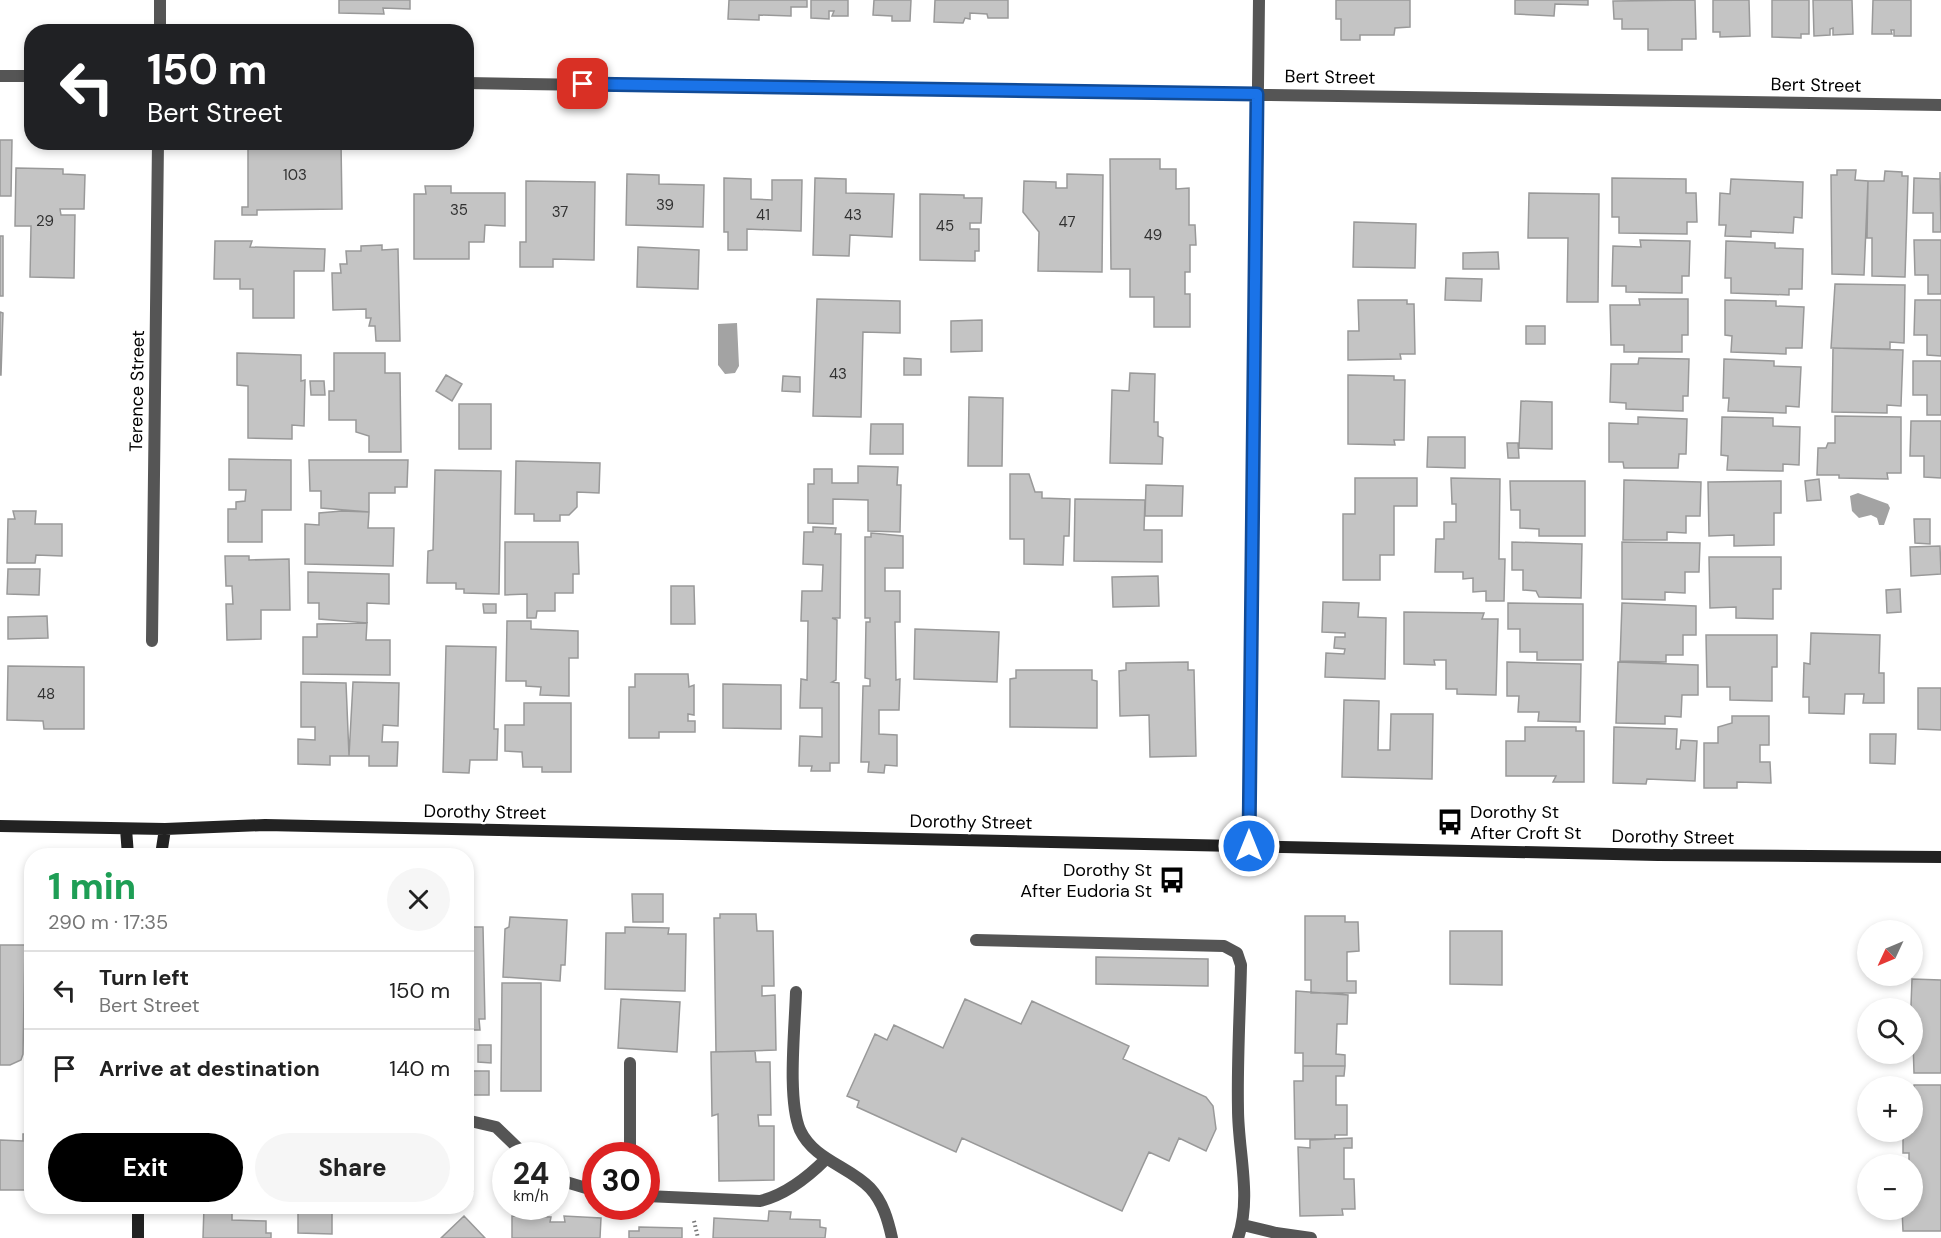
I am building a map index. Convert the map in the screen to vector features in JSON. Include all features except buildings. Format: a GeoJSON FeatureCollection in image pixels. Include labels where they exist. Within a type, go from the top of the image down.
{"type":"FeatureCollection","features":[{"type":"Feature","properties":{"kind":"main road","name":"Dorothy Street"},"geometry":{"type":"LineString","coordinates":[[0,826],[165,829],[266,825],[1658,855],[1941,857]]}},
{"type":"Feature","properties":{"kind":"main road"},"geometry":{"type":"LineString","coordinates":[[126,829],[127,848]]}},
{"type":"Feature","properties":{"kind":"main road"},"geometry":{"type":"LineString","coordinates":[[162,848],[165,829]]}},
{"type":"Feature","properties":{"kind":"main road"},"geometry":{"type":"LineString","coordinates":[[138,1214],[138,1238]]}},
{"type":"Feature","properties":{"kind":"street"},"geometry":{"type":"LineString","coordinates":[[160,0],[160,24]]}},
{"type":"Feature","properties":{"kind":"street"},"geometry":{"type":"LineString","coordinates":[[1249,846],[1259,0]]}},
{"type":"Feature","properties":{"kind":"street"},"geometry":{"type":"LineString","coordinates":[[0,76],[24,76]]}},
{"type":"Feature","properties":{"kind":"street","name":"Bert Street"},"geometry":{"type":"LineString","coordinates":[[474,82],[1941,105]]}},
{"type":"Feature","properties":{"kind":"street","name":"Terence Street"},"geometry":{"type":"LineString","coordinates":[[152,641],[158,150]]}},
{"type":"Feature","properties":{"kind":"street"},"geometry":{"type":"LineString","coordinates":[[976,940],[1224,946],[1237,953],[1241,965],[1238,1108],[1245,1197],[1243,1225],[1238,1238]]}},
{"type":"Feature","properties":{"kind":"street"},"geometry":{"type":"LineString","coordinates":[[796,992],[794,1109],[806,1141],[826,1159],[870,1188],[887,1215],[892,1238]]}},
{"type":"Feature","properties":{"kind":"street"},"geometry":{"type":"LineString","coordinates":[[630,1063],[630,1142]]}},
{"type":"Feature","properties":{"kind":"street"},"geometry":{"type":"LineString","coordinates":[[474,1122],[496,1127],[512,1142]]}},
{"type":"Feature","properties":{"kind":"street"},"geometry":{"type":"LineString","coordinates":[[660,1197],[760,1201],[773,1198],[803,1179],[826,1159]]}},
{"type":"Feature","properties":{"kind":"street"},"geometry":{"type":"LineString","coordinates":[[1243,1225],[1311,1238]]}},
{"type":"Feature","properties":{"kind":"shaded area"},"geometry":{"type":"Polygon","coordinates":[[[737,323],[739,366],[735,373],[725,374],[718,365],[718,324],[737,323]]]}},
{"type":"Feature","properties":{"kind":"shaded area"},"geometry":{"type":"Polygon","coordinates":[[[1858,493],[1888,504],[1890,508],[1884,525],[1879,525],[1877,518],[1871,515],[1859,518],[1852,511],[1850,496],[1858,493]]]}},
{"type":"Feature","properties":{"kind":"place","name":"Dorothy St After Croft St"},"geometry":{"type":"Point","coordinates":[1450,822]}},
{"type":"Feature","properties":{"kind":"place","name":"Dorothy St After Eudoria St"},"geometry":{"type":"Point","coordinates":[1172,880]}},
{"type":"Feature","properties":{"kind":"route"},"geometry":{"type":"LineString","coordinates":[[583,84],[1257,94],[1249,846]]}}]}
